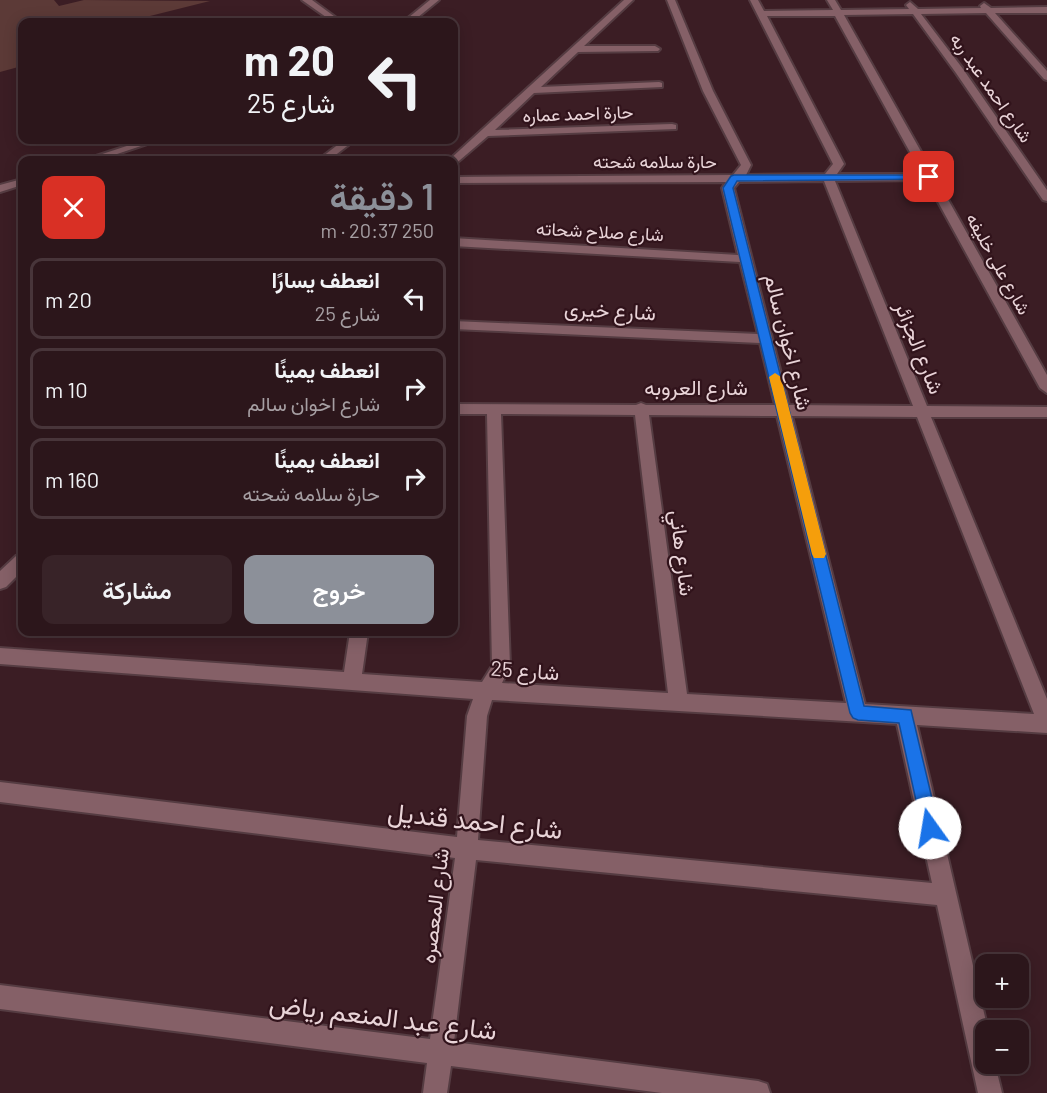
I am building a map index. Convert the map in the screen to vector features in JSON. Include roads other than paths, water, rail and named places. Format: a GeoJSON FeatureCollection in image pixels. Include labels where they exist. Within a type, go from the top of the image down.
{"type":"FeatureCollection","features":[{"type":"Feature","properties":{"kind":"street"},"geometry":{"type":"LineString","coordinates":[[306,0],[332,18]]}},
{"type":"Feature","properties":{"kind":"street"},"geometry":{"type":"LineString","coordinates":[[412,18],[435,0]]}},
{"type":"Feature","properties":{"kind":"street"},"geometry":{"type":"LineString","coordinates":[[458,157],[629,0]]}},
{"type":"Feature","properties":{"kind":"street","name":"شارع اخوان سالم"},"geometry":{"type":"LineString","coordinates":[[671,0],[708,91],[746,165],[743,172],[734,178],[728,188],[858,713]]}},
{"type":"Feature","properties":{"kind":"street"},"geometry":{"type":"LineString","coordinates":[[754,0],[839,164],[828,178]]}},
{"type":"Feature","properties":{"kind":"street","name":"شارع على خليفه"},"geometry":{"type":"LineString","coordinates":[[831,0],[1047,388]]}},
{"type":"Feature","properties":{"kind":"street","name":"شارع احمد عبد ربه"},"geometry":{"type":"LineString","coordinates":[[906,0],[960,71],[1047,198]]}},
{"type":"Feature","properties":{"kind":"street"},"geometry":{"type":"LineString","coordinates":[[978,0],[1047,77]]}},
{"type":"Feature","properties":{"kind":"street"},"geometry":{"type":"LineString","coordinates":[[761,14],[1047,9]]}},
{"type":"Feature","properties":{"kind":"street"},"geometry":{"type":"LineString","coordinates":[[576,49],[655,49]]}},
{"type":"Feature","properties":{"kind":"street"},"geometry":{"type":"LineString","coordinates":[[531,90],[659,85]]}},
{"type":"Feature","properties":{"kind":"street","name":"حارة احمد عماره"},"geometry":{"type":"LineString","coordinates":[[485,133],[672,127]]}},
{"type":"Feature","properties":{"kind":"street"},"geometry":{"type":"LineString","coordinates":[[102,156],[141,144]]}},
{"type":"Feature","properties":{"kind":"street"},"geometry":{"type":"LineString","coordinates":[[328,156],[345,144]]}},
{"type":"Feature","properties":{"kind":"street","name":"حارة سلامه شحته"},"geometry":{"type":"LineString","coordinates":[[458,180],[929,177]]}},
{"type":"Feature","properties":{"kind":"street","name":"شارع الجزائر"},"geometry":{"type":"LineString","coordinates":[[828,178],[1047,723]]}},
{"type":"Feature","properties":{"kind":"street"},"geometry":{"type":"LineString","coordinates":[[0,189],[18,183]]}},
{"type":"Feature","properties":{"kind":"street","name":"شارع صلاح شحاته"},"geometry":{"type":"LineString","coordinates":[[458,242],[745,259]]}},
{"type":"Feature","properties":{"kind":"street","name":"شارع خيرى"},"geometry":{"type":"LineString","coordinates":[[458,325],[766,339]]}},
{"type":"Feature","properties":{"kind":"street","name":"شارع العروبه"},"geometry":{"type":"LineString","coordinates":[[458,409],[640,408],[1047,412]]}},
{"type":"Feature","properties":{"kind":"street","name":"شارع هاني"},"geometry":{"type":"LineString","coordinates":[[640,408],[679,703]]}},
{"type":"Feature","properties":{"kind":"street","name":"شارع المعصره"},"geometry":{"type":"LineString","coordinates":[[435,1093],[468,849],[479,703],[485,691],[493,684],[501,666],[494,409]]}},
{"type":"Feature","properties":{"kind":"street"},"geometry":{"type":"LineString","coordinates":[[0,582],[18,565]]}},
{"type":"Feature","properties":{"kind":"street"},"geometry":{"type":"LineString","coordinates":[[352,681],[358,636]]}},
{"type":"Feature","properties":{"kind":"street","name":"شارع 25"},"geometry":{"type":"LineString","coordinates":[[0,656],[485,691],[1047,723]]}},
{"type":"Feature","properties":{"kind":"street"},"geometry":{"type":"LineString","coordinates":[[905,716],[990,1093]]}},
{"type":"Feature","properties":{"kind":"street","name":"شارع احمد قنديل"},"geometry":{"type":"LineString","coordinates":[[0,792],[468,849],[946,895]]}},
{"type":"Feature","properties":{"kind":"street","name":"شارع عبد المنعم رياض"},"geometry":{"type":"LineString","coordinates":[[0,997],[758,1093]]}}]}
